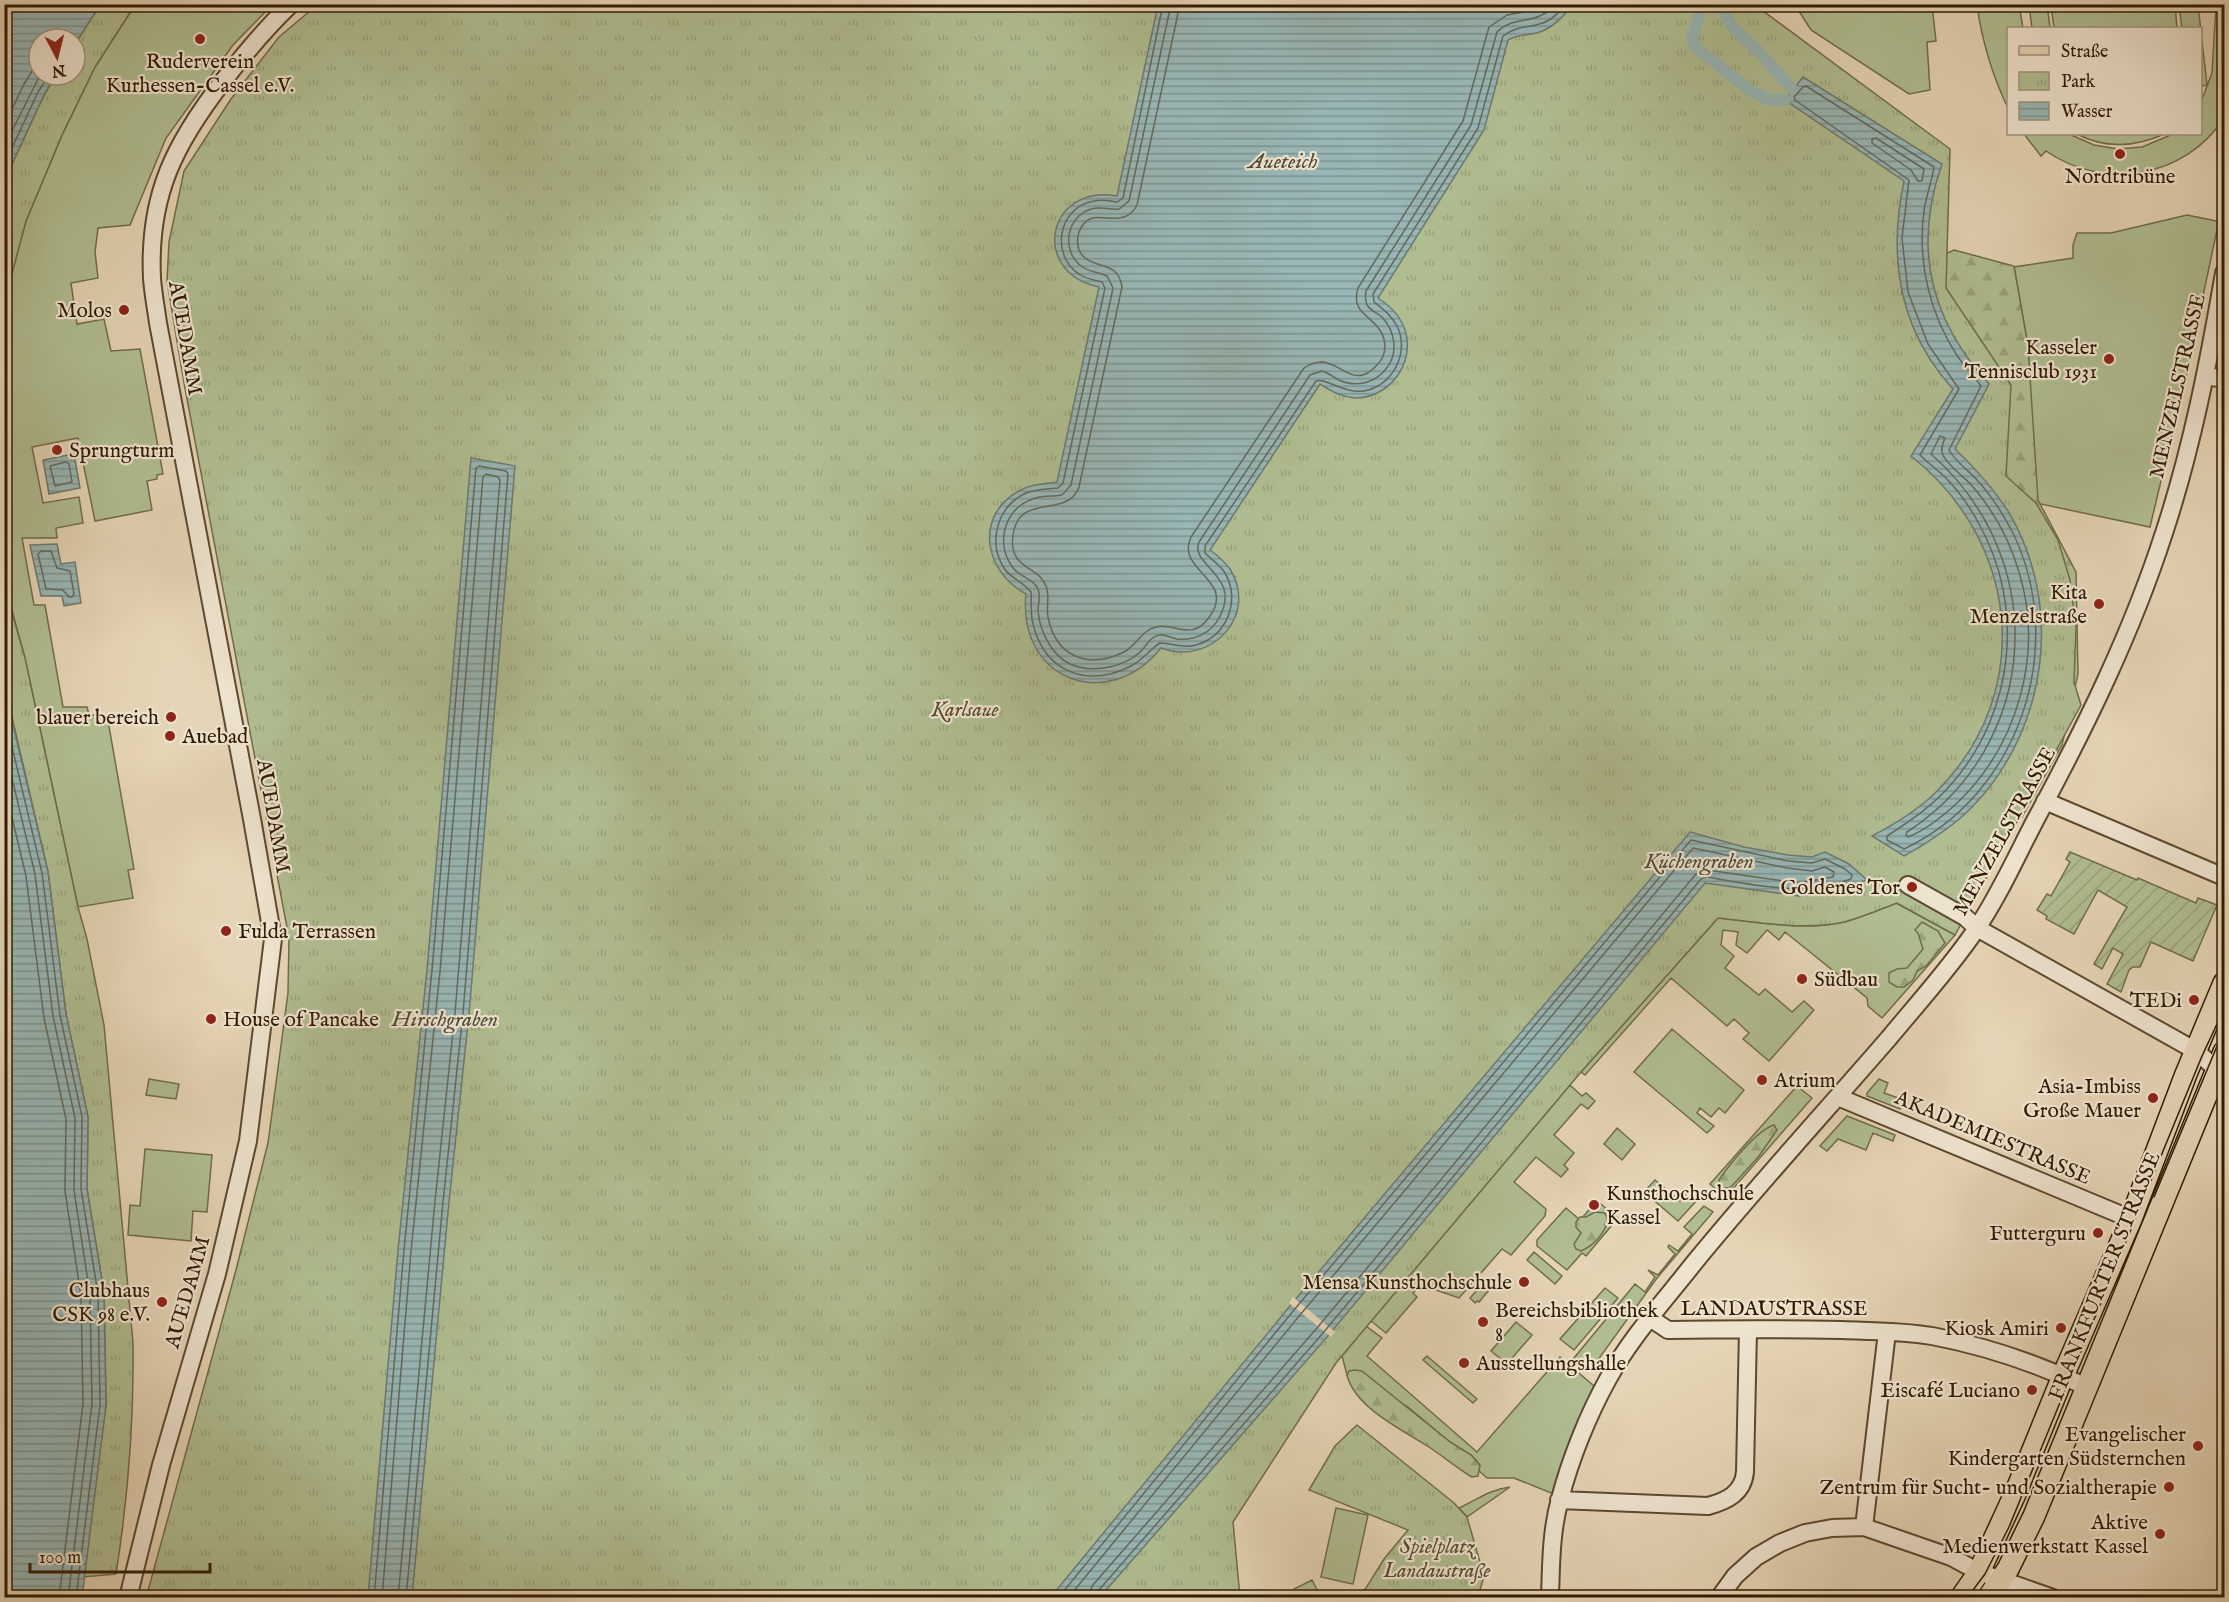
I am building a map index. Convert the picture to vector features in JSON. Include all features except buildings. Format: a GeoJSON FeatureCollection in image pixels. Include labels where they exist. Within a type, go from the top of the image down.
{"type":"FeatureCollection","features":[{"type":"Feature","properties":{"kind":"main road","name":"FRANKFURTER STRASSE"},"geometry":{"type":"LineString","coordinates":[[1961,1598],[1979,1572],[2015,1494],[2130,1219],[2224,983]]}},
{"type":"Feature","properties":{"kind":"main road","name":"FRANKFURTER STRASSE"},"geometry":{"type":"LineString","coordinates":[[1988,1598],[2008,1569],[2034,1516],[2222,1065]]}},
{"type":"Feature","properties":{"kind":"street","name":"AUEDAMM"},"geometry":{"type":"LineString","coordinates":[[128,1598],[161,1465],[217,1274],[249,1141],[273,939],[158,323],[152,279],[152,243],[157,208],[170,164],[193,121],[242,56],[291,4]]}},
{"type":"Feature","properties":{"kind":"street","name":"MENZELSTRASSE"},"geometry":{"type":"LineString","coordinates":[[1650,1318],[1730,1219],[1950,966],[1977,928],[2100,695],[2144,589],[2165,532],[2183,470],[2206,376],[2224,273]]}},
{"type":"Feature","properties":{"kind":"street"},"geometry":{"type":"LineString","coordinates":[[2206,376],[2224,379]]}},
{"type":"Feature","properties":{"kind":"street"},"geometry":{"type":"LineString","coordinates":[[2046,801],[2224,877]]}},
{"type":"Feature","properties":{"kind":"street"},"geometry":{"type":"LineString","coordinates":[[1908,885],[1965,917],[1977,928],[2222,1065]]}},
{"type":"Feature","properties":{"kind":"street","name":"AKADEMIESTRASSE"},"geometry":{"type":"LineString","coordinates":[[1838,1097],[2130,1219]]}},
{"type":"Feature","properties":{"kind":"street","name":"LANDAUSTRASSE"},"geometry":{"type":"LineString","coordinates":[[1550,1598],[1551,1552],[1559,1500],[1585,1428],[1609,1376],[1650,1318],[1668,1330],[1887,1332],[1930,1336],[1983,1347],[2087,1387]]}},
{"type":"Feature","properties":{"kind":"street"},"geometry":{"type":"LineString","coordinates":[[1559,1500],[1708,1506],[1722,1502],[1736,1493],[1744,1484],[1745,1472],[1748,1330]]}},
{"type":"Feature","properties":{"kind":"street"},"geometry":{"type":"LineString","coordinates":[[1864,1527],[1887,1332]]}},
{"type":"Feature","properties":{"kind":"street"},"geometry":{"type":"LineString","coordinates":[[1719,1598],[1735,1576],[1756,1557],[1780,1543],[1805,1533],[1832,1528],[1864,1527],[1951,1557],[1979,1572],[2053,1598]]}},
{"type":"Feature","properties":{"kind":"green space"},"geometry":{"type":"Polygon","coordinates":[[[100,5],[135,5],[87,83],[87,27],[100,5]]]}},
{"type":"Feature","properties":{"kind":"green space"},"geometry":{"type":"Polygon","coordinates":[[[135,5],[272,5],[233,45],[166,138],[130,225],[98,228],[95,252],[98,278],[71,283],[77,324],[104,319],[111,351],[140,349],[163,474],[157,475],[157,479],[147,481],[152,510],[95,521],[78,438],[32,447],[43,503],[79,497],[83,523],[56,528],[57,538],[22,538],[34,605],[45,605],[63,707],[87,707],[89,715],[107,715],[134,869],[128,870],[133,898],[78,907],[25,658],[5,585],[4,300],[26,221],[62,135],[95,67],[135,5]]]}},
{"type":"Feature","properties":{"kind":"green space","name":"Karlsaue"},"geometry":{"type":"Polygon","coordinates":[[[317,5],[1755,5],[1950,149],[1946,288],[2011,385],[2006,476],[2036,503],[2058,540],[2070,580],[2076,628],[2074,682],[2081,705],[1955,935],[1897,903],[1851,920],[1828,925],[1781,925],[1718,918],[1581,1072],[1336,1363],[1233,1522],[1240,1597],[146,1598],[236,1270],[268,1143],[288,993],[289,938],[184,383],[167,281],[169,242],[184,171],[231,99],[279,37],[317,5]]]}},
{"type":"Feature","properties":{"kind":"green space"},"geometry":{"type":"Polygon","coordinates":[[[1795,5],[1932,5],[1936,41],[1927,42],[1930,90],[1909,94],[1811,30],[1795,5]]]}},
{"type":"Feature","properties":{"kind":"green space"},"geometry":{"type":"Polygon","coordinates":[[[1977,5],[2019,5],[2023,27],[2007,27],[2007,106],[1988,58],[1977,5]]]}},
{"type":"Feature","properties":{"kind":"green space"},"geometry":{"type":"Polygon","coordinates":[[[2029,5],[2047,5],[2050,27],[2032,27],[2029,5]]]}},
{"type":"Feature","properties":{"kind":"green space"},"geometry":{"type":"Polygon","coordinates":[[[2051,5],[2175,5],[2177,27],[2054,27],[2051,5]]]}},
{"type":"Feature","properties":{"kind":"green space"},"geometry":{"type":"Polygon","coordinates":[[[2179,5],[2198,5],[2200,27],[2182,27],[2179,5]]]}},
{"type":"Feature","properties":{"kind":"green space"},"geometry":{"type":"Polygon","coordinates":[[[2216,5],[2224,5],[2224,118],[2208,138],[2188,154],[2166,165],[2142,172],[2118,174],[2093,171],[2069,164],[2046,151],[2041,156],[2025,135],[2071,135],[2094,145],[2118,149],[2142,147],[2171,135],[2202,135],[2202,99],[2212,73],[2216,5]]]}},
{"type":"Feature","properties":{"kind":"green space"},"geometry":{"type":"Polygon","coordinates":[[[2202,41],[2207,85],[2202,86],[2202,41]]]}},
{"type":"Feature","properties":{"kind":"green space"},"geometry":{"type":"Polygon","coordinates":[[[49,87],[85,87],[62,135],[26,221],[5,300],[5,179],[49,87]]]}},
{"type":"Feature","properties":{"kind":"green space"},"geometry":{"type":"Polygon","coordinates":[[[2079,135],[2161,135],[2132,144],[2109,144],[2079,135]]]}},
{"type":"Feature","properties":{"kind":"green space","name":"Kasseler Tennisclub 1931"},"geometry":{"type":"Polygon","coordinates":[[[2187,215],[2216,221],[2218,225],[2187,372],[2150,527],[2036,503],[2028,346],[2014,267],[2073,258],[2073,245],[2077,233],[2111,233],[2187,215]]]}},
{"type":"Feature","properties":{"kind":"green space"},"geometry":{"type":"Polygon","coordinates":[[[1954,250],[2014,266],[2028,346],[2038,500],[2076,572],[2078,674],[2062,745],[2022,817],[2003,816],[2014,508],[1945,302],[1938,257],[1954,250]]]}},
{"type":"Feature","properties":{"kind":"green space"},"geometry":{"type":"Polygon","coordinates":[[[4,585],[25,658],[104,1025],[133,1343],[129,1459],[116,1574],[83,1577],[106,1405],[104,1293],[87,1189],[88,1117],[66,1014],[48,872],[5,687],[4,585]]]}},
{"type":"Feature","properties":{"kind":"green space"},"geometry":{"type":"Polygon","coordinates":[[[2070,852],[2196,903],[2198,898],[2217,905],[2193,961],[2151,942],[2140,967],[2133,967],[2129,970],[2121,992],[2107,984],[2123,954],[2113,948],[2102,969],[2094,964],[2127,907],[2098,890],[2074,934],[2046,919],[2047,916],[2037,910],[2047,894],[2051,896],[2070,862],[2066,859],[2070,852]]]}},
{"type":"Feature","properties":{"kind":"green space"},"geometry":{"type":"Polygon","coordinates":[[[1896,903],[1955,935],[1882,1018],[1868,1006],[1867,998],[1785,932],[1779,940],[1767,930],[1747,953],[1736,945],[1738,932],[1723,930],[1721,945],[1734,956],[1725,968],[1759,995],[1765,989],[1792,1012],[1804,1001],[1814,1010],[1769,1061],[1743,1039],[1749,1033],[1734,1019],[1727,1026],[1671,978],[1585,1075],[1581,1072],[1718,918],[1781,925],[1828,925],[1851,920],[1896,903]]]}},
{"type":"Feature","properties":{"kind":"green space"},"geometry":{"type":"Polygon","coordinates":[[[1922,922],[1938,931],[1945,943],[1926,966],[1917,971],[1913,980],[1904,987],[1897,987],[1889,982],[1889,973],[1907,968],[1923,949],[1915,930],[1922,922]]]}},
{"type":"Feature","properties":{"kind":"green space"},"geometry":{"type":"Polygon","coordinates":[[[1672,1029],[1744,1090],[1725,1113],[1719,1108],[1711,1117],[1700,1108],[1697,1113],[1714,1126],[1707,1133],[1634,1072],[1672,1029]]]}},
{"type":"Feature","properties":{"kind":"green space"},"geometry":{"type":"Polygon","coordinates":[[[149,1079],[179,1084],[176,1099],[146,1095],[149,1079]]]}},
{"type":"Feature","properties":{"kind":"green space"},"geometry":{"type":"Polygon","coordinates":[[[1879,1079],[1888,1083],[1884,1093],[1904,1100],[1900,1109],[1867,1096],[1879,1079]]]}},
{"type":"Feature","properties":{"kind":"green space"},"geometry":{"type":"Polygon","coordinates":[[[1570,1085],[1582,1096],[1586,1093],[1595,1101],[1588,1109],[1581,1104],[1554,1135],[1574,1153],[1564,1165],[1568,1169],[1561,1177],[1536,1157],[1514,1182],[1546,1209],[1545,1216],[1511,1255],[1502,1249],[1459,1298],[1436,1290],[1416,1290],[1413,1293],[1417,1297],[1386,1333],[1371,1321],[1570,1085]]]}},
{"type":"Feature","properties":{"kind":"green space"},"geometry":{"type":"Polygon","coordinates":[[[1797,1086],[1812,1098],[1725,1198],[1710,1184],[1797,1086]]]}},
{"type":"Feature","properties":{"kind":"green space"},"geometry":{"type":"Polygon","coordinates":[[[1847,1116],[1895,1135],[1893,1141],[1873,1133],[1866,1150],[1838,1139],[1827,1151],[1820,1146],[1847,1116]]]}},
{"type":"Feature","properties":{"kind":"green space"},"geometry":{"type":"Polygon","coordinates":[[[1774,1125],[1777,1130],[1759,1156],[1731,1187],[1722,1189],[1719,1180],[1729,1166],[1752,1141],[1774,1125]]]}},
{"type":"Feature","properties":{"kind":"green space"},"geometry":{"type":"Polygon","coordinates":[[[1617,1128],[1635,1144],[1622,1160],[1604,1144],[1617,1128]]]}},
{"type":"Feature","properties":{"kind":"green space"},"geometry":{"type":"Polygon","coordinates":[[[145,1149],[212,1155],[207,1212],[193,1211],[191,1241],[128,1235],[130,1205],[140,1206],[145,1149]]]}},
{"type":"Feature","properties":{"kind":"green space"},"geometry":{"type":"Polygon","coordinates":[[[1655,1180],[1680,1201],[1688,1191],[1698,1199],[1678,1221],[1644,1192],[1655,1180]]]}},
{"type":"Feature","properties":{"kind":"green space"},"geometry":{"type":"Polygon","coordinates":[[[1597,1201],[1618,1218],[1586,1256],[1582,1253],[1567,1270],[1537,1246],[1537,1240],[1566,1208],[1580,1220],[1597,1201]]]}},
{"type":"Feature","properties":{"kind":"green space"},"geometry":{"type":"Polygon","coordinates":[[[1704,1206],[1713,1212],[1657,1278],[1590,1371],[1574,1358],[1635,1284],[1645,1292],[1655,1277],[1648,1270],[1658,1275],[1675,1254],[1668,1247],[1669,1245],[1678,1251],[1692,1234],[1684,1227],[1704,1206]]]}},
{"type":"Feature","properties":{"kind":"green space"},"geometry":{"type":"Polygon","coordinates":[[[1595,1212],[1605,1213],[1608,1221],[1604,1231],[1590,1246],[1581,1251],[1576,1249],[1574,1244],[1581,1233],[1576,1227],[1576,1222],[1580,1217],[1586,1217],[1595,1212]]]}},
{"type":"Feature","properties":{"kind":"green space"},"geometry":{"type":"Polygon","coordinates":[[[1534,1252],[1562,1276],[1555,1284],[1527,1260],[1534,1252]]]}},
{"type":"Feature","properties":{"kind":"green space"},"geometry":{"type":"Polygon","coordinates":[[[1488,1278],[1494,1284],[1479,1302],[1475,1303],[1470,1298],[1488,1278]]]}},
{"type":"Feature","properties":{"kind":"green space"},"geometry":{"type":"Polygon","coordinates":[[[1605,1288],[1618,1298],[1574,1350],[1560,1339],[1605,1288]]]}},
{"type":"Feature","properties":{"kind":"green space"},"geometry":{"type":"Polygon","coordinates":[[[1516,1322],[1532,1335],[1507,1364],[1491,1351],[1516,1322]]]}},
{"type":"Feature","properties":{"kind":"green space"},"geometry":{"type":"Polygon","coordinates":[[[1366,1326],[1382,1338],[1367,1356],[1477,1452],[1560,1357],[1594,1386],[1580,1418],[1556,1495],[1514,1478],[1487,1478],[1478,1470],[1477,1461],[1471,1455],[1450,1442],[1408,1407],[1350,1371],[1347,1375],[1342,1356],[1366,1326]]]}},
{"type":"Feature","properties":{"kind":"green space"},"geometry":{"type":"Polygon","coordinates":[[[1427,1356],[1477,1399],[1473,1403],[1423,1360],[1427,1356]]]}},
{"type":"Feature","properties":{"kind":"green space"},"geometry":{"type":"Polygon","coordinates":[[[1349,1371],[1362,1371],[1450,1442],[1471,1455],[1480,1465],[1478,1476],[1472,1477],[1466,1474],[1370,1408],[1352,1387],[1347,1375],[1349,1371]]]}},
{"type":"Feature","properties":{"kind":"green space","name":"Spielplatz Landaustraße"},"geometry":{"type":"Polygon","coordinates":[[[1357,1425],[1454,1503],[1467,1517],[1484,1576],[1478,1597],[1355,1597],[1366,1588],[1384,1559],[1408,1530],[1309,1490],[1335,1446],[1357,1425]]]}},
{"type":"Feature","properties":{"kind":"green space"},"geometry":{"type":"Polygon","coordinates":[[[1510,1487],[1467,1517],[1459,1508],[1489,1493],[1510,1487]]]}},
{"type":"Feature","properties":{"kind":"green space"},"geometry":{"type":"Polygon","coordinates":[[[1336,1508],[1368,1515],[1353,1584],[1321,1577],[1336,1508]]]}},
{"type":"Feature","properties":{"kind":"green space"},"geometry":{"type":"Polygon","coordinates":[[[1312,1580],[1320,1595],[1298,1597],[1294,1589],[1312,1580]]]}},
{"type":"Feature","properties":{"kind":"water"},"geometry":{"type":"Polygon","coordinates":[[[5,4],[100,5],[86,27],[27,27],[27,87],[49,87],[5,179],[5,4]]]}},
{"type":"Feature","properties":{"kind":"water","name":"Aueteich"},"geometry":{"type":"Polygon","coordinates":[[[1158,5],[1572,5],[1560,20],[1550,27],[1508,40],[1484,130],[1378,298],[1397,314],[1406,334],[1405,360],[1400,372],[1392,383],[1369,396],[1355,398],[1345,396],[1320,384],[1210,550],[1230,569],[1237,586],[1238,603],[1234,619],[1225,633],[1212,643],[1197,650],[1180,652],[1161,648],[1140,668],[1116,680],[1093,683],[1070,678],[1051,666],[1036,648],[1027,624],[1026,594],[1001,572],[990,544],[990,530],[994,516],[1003,503],[1017,492],[1032,486],[1057,482],[1099,287],[1077,279],[1063,265],[1056,249],[1056,232],[1062,216],[1075,203],[1093,196],[1117,196],[1158,5]]]}},
{"type":"Feature","properties":{"kind":"water"},"geometry":{"type":"Polygon","coordinates":[[[1803,77],[1942,164],[1933,194],[1929,224],[1929,253],[1933,281],[1941,308],[1953,334],[1969,360],[1989,384],[1955,449],[1983,478],[2008,511],[2026,547],[2037,585],[2041,625],[2040,664],[2032,703],[2018,740],[1998,775],[1973,806],[1940,834],[1904,856],[1872,836],[1906,817],[1929,799],[1968,753],[1989,710],[2001,665],[2002,619],[1993,574],[1975,530],[1947,491],[1911,456],[1953,389],[1920,342],[1902,291],[1897,237],[1904,181],[1785,100],[1803,77]]]}},
{"type":"Feature","properties":{"kind":"water"},"geometry":{"type":"Polygon","coordinates":[[[74,454],[80,488],[49,494],[43,460],[74,454]]]}},
{"type":"Feature","properties":{"kind":"water","name":"Hirschgraben"},"geometry":{"type":"Polygon","coordinates":[[[471,458],[515,466],[469,1014],[412,1597],[368,1597],[398,1250],[427,970],[471,458]]]}},
{"type":"Feature","properties":{"kind":"water"},"geometry":{"type":"Polygon","coordinates":[[[57,544],[61,564],[75,562],[81,603],[64,606],[62,596],[41,596],[30,545],[57,544]]]}},
{"type":"Feature","properties":{"kind":"water"},"geometry":{"type":"Polygon","coordinates":[[[4,687],[48,872],[66,1014],[88,1117],[87,1189],[104,1293],[106,1405],[82,1597],[5,1597],[4,687]]]}},
{"type":"Feature","properties":{"kind":"water","name":"Küchengraben"},"geometry":{"type":"Polygon","coordinates":[[[1690,832],[1744,847],[1788,855],[1812,857],[1825,852],[1849,864],[1867,880],[1842,889],[1799,896],[1705,883],[1327,1337],[1100,1597],[1050,1598],[1290,1306],[1690,832]]]}},
{"type":"Feature","properties":{"kind":"pier"},"geometry":{"type":"Polygon","coordinates":[[[1293,1297],[1335,1332],[1331,1337],[1289,1303],[1293,1297]]]}},
{"type":"Feature","properties":{"kind":"waterway"},"geometry":{"type":"LineString","coordinates":[[1703,4],[1692,38],[1695,47],[1751,91],[1770,100],[1785,100]]}},
{"type":"Feature","properties":{"kind":"waterway"},"geometry":{"type":"LineString","coordinates":[[1722,4],[1732,26],[1792,89]]}},
{"type":"Feature","properties":{"kind":"tram line"},"geometry":{"type":"LineString","coordinates":[[1967,1598],[1985,1574],[2009,1527],[2202,1056],[2224,1009]]}},
{"type":"Feature","properties":{"kind":"tram line"},"geometry":{"type":"LineString","coordinates":[[2154,1197],[2220,1039]]}},
{"type":"Feature","properties":{"kind":"place","name":"Ruderverein Kurhessen-Cassel e.V."},"geometry":{"type":"Point","coordinates":[200,39]}},
{"type":"Feature","properties":{"kind":"place","name":"Nordtribüne"},"geometry":{"type":"Point","coordinates":[2120,154]}},
{"type":"Feature","properties":{"kind":"place","name":"Molos"},"geometry":{"type":"Point","coordinates":[124,310]}},
{"type":"Feature","properties":{"kind":"place","name":"Kasseler Tennisclub 1931"},"geometry":{"type":"Point","coordinates":[2109,359]}},
{"type":"Feature","properties":{"kind":"place","name":"Sprungturm"},"geometry":{"type":"Point","coordinates":[57,450]}},
{"type":"Feature","properties":{"kind":"place","name":"Kita Menzelstraße"},"geometry":{"type":"Point","coordinates":[2099,604]}},
{"type":"Feature","properties":{"kind":"place","name":"blauer bereich"},"geometry":{"type":"Point","coordinates":[171,717]}},
{"type":"Feature","properties":{"kind":"place","name":"Auebad"},"geometry":{"type":"Point","coordinates":[170,736]}},
{"type":"Feature","properties":{"kind":"place","name":"Goldenes Tor"},"geometry":{"type":"Point","coordinates":[1912,887]}},
{"type":"Feature","properties":{"kind":"place","name":"Fulda Terrassen"},"geometry":{"type":"Point","coordinates":[226,931]}},
{"type":"Feature","properties":{"kind":"place","name":"Südbau"},"geometry":{"type":"Point","coordinates":[1802,979]}},
{"type":"Feature","properties":{"kind":"place","name":"TEDi"},"geometry":{"type":"Point","coordinates":[2194,1000]}},
{"type":"Feature","properties":{"kind":"place","name":"House of Pancake"},"geometry":{"type":"Point","coordinates":[211,1019]}},
{"type":"Feature","properties":{"kind":"place","name":"Atrium"},"geometry":{"type":"Point","coordinates":[1762,1080]}},
{"type":"Feature","properties":{"kind":"place","name":"Asia-Imbiss Große Mauer"},"geometry":{"type":"Point","coordinates":[2153,1098]}},
{"type":"Feature","properties":{"kind":"place","name":"Kunsthochschule Kassel"},"geometry":{"type":"Point","coordinates":[1594,1205]}},
{"type":"Feature","properties":{"kind":"place","name":"Futterguru"},"geometry":{"type":"Point","coordinates":[2098,1233]}},
{"type":"Feature","properties":{"kind":"place","name":"Mensa Kunsthochschule"},"geometry":{"type":"Point","coordinates":[1524,1282]}},
{"type":"Feature","properties":{"kind":"place","name":"Clubhaus CSK 98 e.V."},"geometry":{"type":"Point","coordinates":[162,1302]}},
{"type":"Feature","properties":{"kind":"place","name":"Bereichsbibliothek 8"},"geometry":{"type":"Point","coordinates":[1483,1322]}},
{"type":"Feature","properties":{"kind":"place","name":"Kiosk Amiri"},"geometry":{"type":"Point","coordinates":[2061,1328]}},
{"type":"Feature","properties":{"kind":"place","name":"Ausstellungshalle"},"geometry":{"type":"Point","coordinates":[1464,1363]}},
{"type":"Feature","properties":{"kind":"place","name":"Eiscafé Luciano"},"geometry":{"type":"Point","coordinates":[2032,1390]}},
{"type":"Feature","properties":{"kind":"place","name":"Evangelischer Kindergarten Südsternchen"},"geometry":{"type":"Point","coordinates":[2198,1446]}},
{"type":"Feature","properties":{"kind":"place","name":"Zentrum für Sucht- und Sozialtherapie"},"geometry":{"type":"Point","coordinates":[2169,1487]}},
{"type":"Feature","properties":{"kind":"place","name":"Aktive Medienwerkstatt Kassel"},"geometry":{"type":"Point","coordinates":[2160,1534]}}]}
